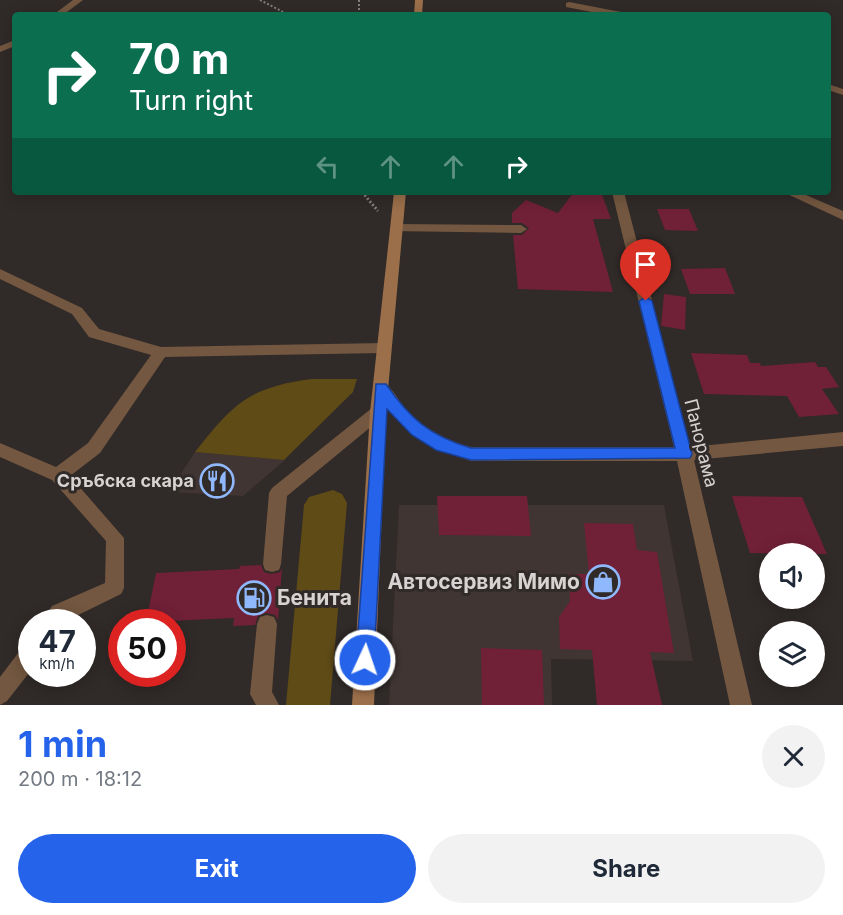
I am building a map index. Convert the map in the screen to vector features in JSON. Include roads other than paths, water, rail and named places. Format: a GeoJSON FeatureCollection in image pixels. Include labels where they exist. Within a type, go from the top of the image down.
{"type":"FeatureCollection","features":[{"type":"Feature","properties":{"kind":"main road"},"geometry":{"type":"LineString","coordinates":[[363,705],[378,412],[400,195]]}},
{"type":"Feature","properties":{"kind":"street"},"geometry":{"type":"LineString","coordinates":[[61,12],[78,0]]}},
{"type":"Feature","properties":{"kind":"street"},"geometry":{"type":"LineString","coordinates":[[568,2],[609,12]]}},
{"type":"Feature","properties":{"kind":"street","name":"Панорама"},"geometry":{"type":"LineString","coordinates":[[619,195],[684,454],[741,705]]}},
{"type":"Feature","properties":{"kind":"street"},"geometry":{"type":"LineString","coordinates":[[796,195],[843,216]]}},
{"type":"Feature","properties":{"kind":"street"},"geometry":{"type":"LineString","coordinates":[[396,228],[521,230]]}},
{"type":"Feature","properties":{"kind":"street"},"geometry":{"type":"LineString","coordinates":[[0,273],[77,311],[94,333],[161,352],[384,348]]}},
{"type":"Feature","properties":{"kind":"street"},"geometry":{"type":"LineString","coordinates":[[58,475],[94,448],[161,352]]}},
{"type":"Feature","properties":{"kind":"street"},"geometry":{"type":"LineString","coordinates":[[381,388],[397,412],[417,431],[441,446],[471,454],[684,454],[843,439]]}},
{"type":"Feature","properties":{"kind":"street"},"geometry":{"type":"LineString","coordinates":[[272,564],[278,493],[378,412]]}},
{"type":"Feature","properties":{"kind":"street"},"geometry":{"type":"LineString","coordinates":[[0,450],[58,475],[114,538],[114,588],[68,609]]}},
{"type":"Feature","properties":{"kind":"street"},"geometry":{"type":"LineString","coordinates":[[267,624],[261,694],[268,705]]}},
{"type":"Feature","properties":{"kind":"street"},"geometry":{"type":"LineString","coordinates":[[0,694],[18,670]]}},
{"type":"Feature","properties":{"kind":"place","name":"Сръбска скара"},"geometry":{"type":"Point","coordinates":[217,481]}},
{"type":"Feature","properties":{"kind":"place","name":"Автосервиз Мимо"},"geometry":{"type":"Point","coordinates":[603,582]}},
{"type":"Feature","properties":{"kind":"place","name":"Бенита"},"geometry":{"type":"Point","coordinates":[254,598]}}]}
